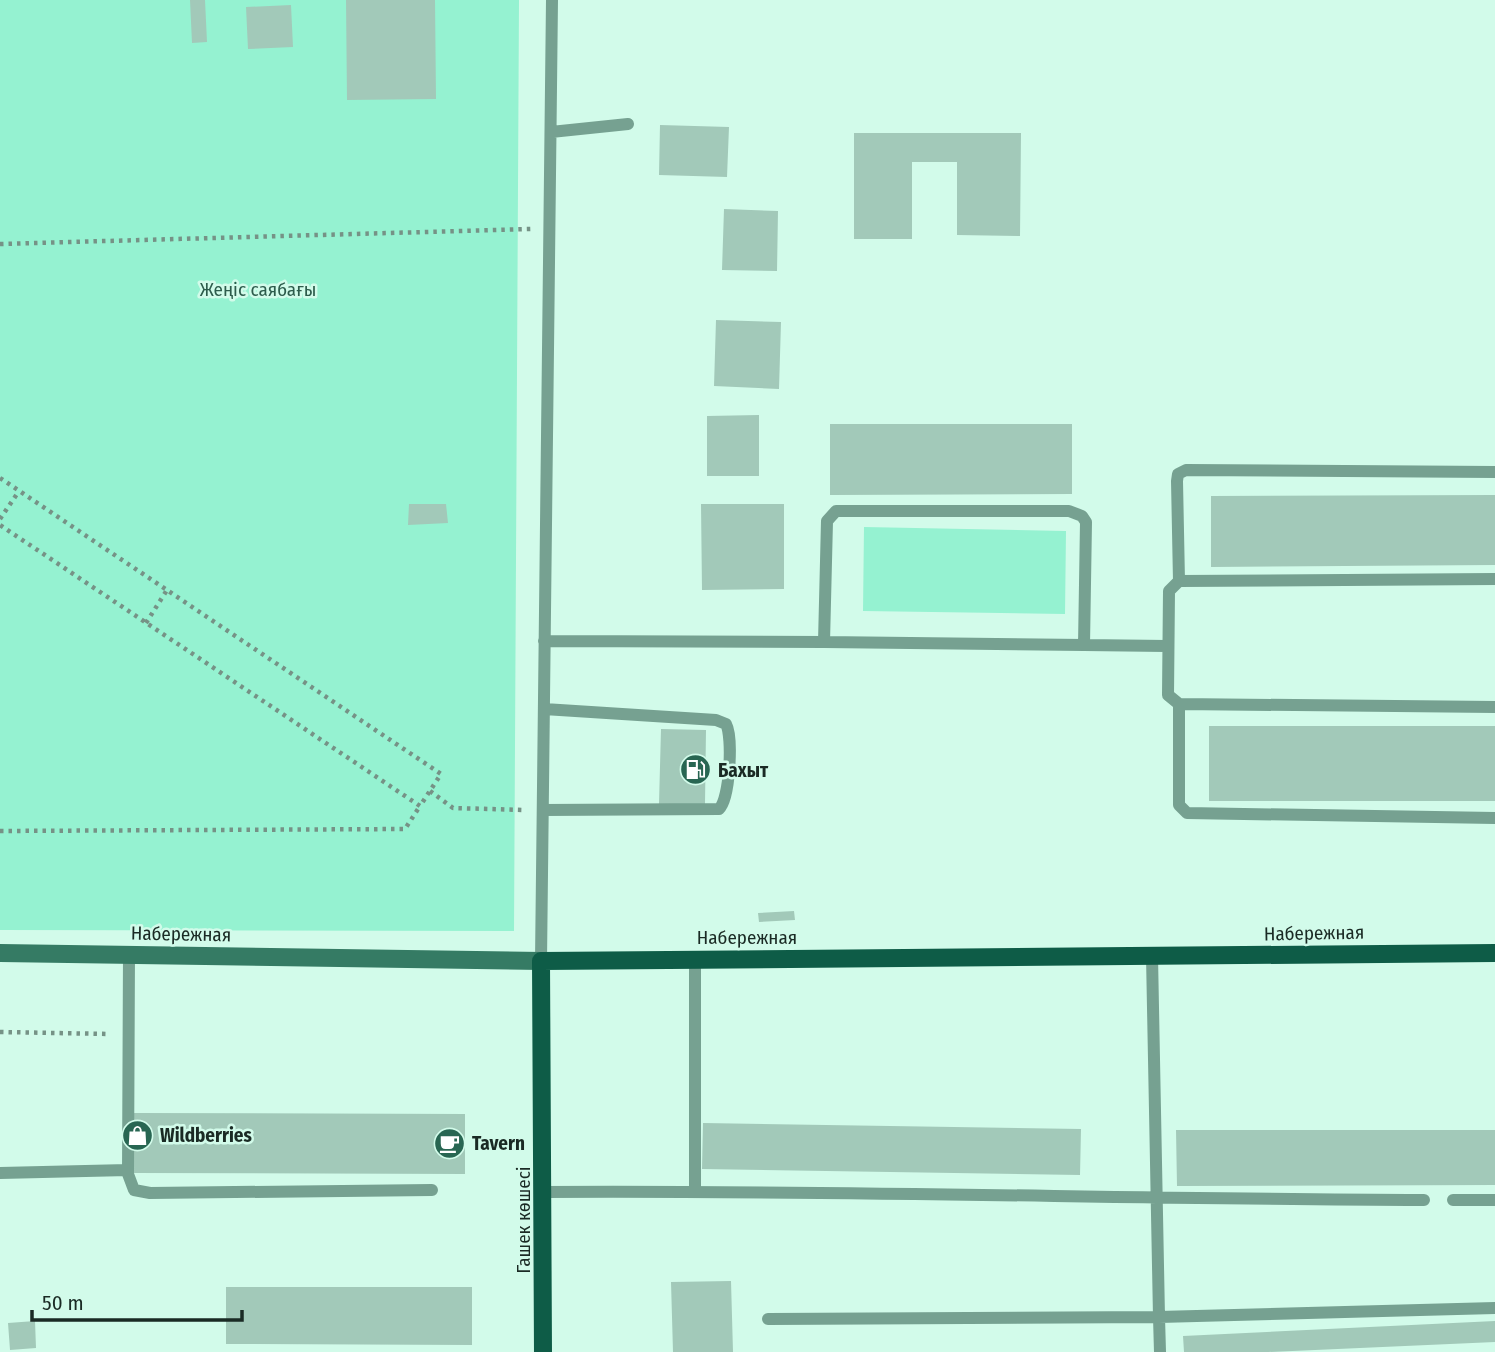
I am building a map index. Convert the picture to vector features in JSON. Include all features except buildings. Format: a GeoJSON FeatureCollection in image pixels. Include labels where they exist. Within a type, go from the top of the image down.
{"type":"FeatureCollection","features":[{"type":"Feature","properties":{"kind":"main road","name":"Набережная"},"geometry":{"type":"LineString","coordinates":[[541,961],[1495,953]]}},
{"type":"Feature","properties":{"kind":"main road","name":"Гашек көшесі"},"geometry":{"type":"LineString","coordinates":[[541,961],[543,1352]]}},
{"type":"Feature","properties":{"kind":"street","name":"Набережная"},"geometry":{"type":"LineString","coordinates":[[0,953],[541,961]]}},
{"type":"Feature","properties":{"kind":"lane"},"geometry":{"type":"LineString","coordinates":[[541,961],[552,0]]}},
{"type":"Feature","properties":{"kind":"lane"},"geometry":{"type":"LineString","coordinates":[[551,132],[628,124]]}},
{"type":"Feature","properties":{"kind":"lane"},"geometry":{"type":"LineString","coordinates":[[1179,581],[1177,481],[1178,474],[1186,470],[1495,472]]}},
{"type":"Feature","properties":{"kind":"lane"},"geometry":{"type":"LineString","coordinates":[[824,642],[827,521],[833,512],[1056,511],[1076,513],[1086,523],[1084,645]]}},
{"type":"Feature","properties":{"kind":"lane"},"geometry":{"type":"LineString","coordinates":[[1495,579],[1179,581],[1169,590],[1166,646],[1168,695],[1172,701],[1180,704],[1495,708]]}},
{"type":"Feature","properties":{"kind":"lane"},"geometry":{"type":"LineString","coordinates":[[544,641],[1166,646]]}},
{"type":"Feature","properties":{"kind":"lane"},"geometry":{"type":"LineString","coordinates":[[1180,704],[1180,805],[1186,813],[1495,818]]}},
{"type":"Feature","properties":{"kind":"lane"},"geometry":{"type":"LineString","coordinates":[[542,810],[719,809],[728,796],[729,736],[726,724],[716,720],[544,709]]}},
{"type":"Feature","properties":{"kind":"lane"},"geometry":{"type":"LineString","coordinates":[[129,954],[130,1186],[150,1193],[432,1190]]}},
{"type":"Feature","properties":{"kind":"lane"},"geometry":{"type":"LineString","coordinates":[[1152,956],[1160,1352]]}},
{"type":"Feature","properties":{"kind":"lane"},"geometry":{"type":"LineString","coordinates":[[695,958],[695,1191]]}},
{"type":"Feature","properties":{"kind":"lane"},"geometry":{"type":"LineString","coordinates":[[0,1172],[128,1170]]}},
{"type":"Feature","properties":{"kind":"lane"},"geometry":{"type":"LineString","coordinates":[[544,1192],[695,1191],[1158,1199],[1424,1200]]}},
{"type":"Feature","properties":{"kind":"lane"},"geometry":{"type":"LineString","coordinates":[[1453,1200],[1495,1200]]}},
{"type":"Feature","properties":{"kind":"lane"},"geometry":{"type":"LineString","coordinates":[[768,1319],[1159,1317],[1495,1308]]}},
{"type":"Feature","properties":{"kind":"path"},"geometry":{"type":"LineString","coordinates":[[0,244],[550,229]]}},
{"type":"Feature","properties":{"kind":"path"},"geometry":{"type":"LineString","coordinates":[[0,478],[441,774],[405,829],[0,831]]}},
{"type":"Feature","properties":{"kind":"path"},"geometry":{"type":"LineString","coordinates":[[0,519],[19,491]]}},
{"type":"Feature","properties":{"kind":"path"},"geometry":{"type":"LineString","coordinates":[[0,525],[420,806]]}},
{"type":"Feature","properties":{"kind":"path"},"geometry":{"type":"LineString","coordinates":[[146,623],[167,590]]}},
{"type":"Feature","properties":{"kind":"path"},"geometry":{"type":"LineString","coordinates":[[430,791],[453,808],[542,810]]}},
{"type":"Feature","properties":{"kind":"path"},"geometry":{"type":"LineString","coordinates":[[0,1032],[128,1035]]}},
{"type":"Feature","properties":{"kind":"green space","name":"Жеңіс саябағы"},"geometry":{"type":"Polygon","coordinates":[[[0,0],[519,0],[514,931],[0,930],[0,0]]]}},
{"type":"Feature","properties":{"kind":"green space"},"geometry":{"type":"Polygon","coordinates":[[[864,527],[1066,531],[1065,614],[863,611],[864,527]]]}},
{"type":"Feature","properties":{"kind":"place","name":"Бахыт"},"geometry":{"type":"Point","coordinates":[695,770]}},
{"type":"Feature","properties":{"kind":"place","name":"Wildberries"},"geometry":{"type":"Point","coordinates":[137,1135]}},
{"type":"Feature","properties":{"kind":"place","name":"Tavern"},"geometry":{"type":"Point","coordinates":[449,1143]}}]}
